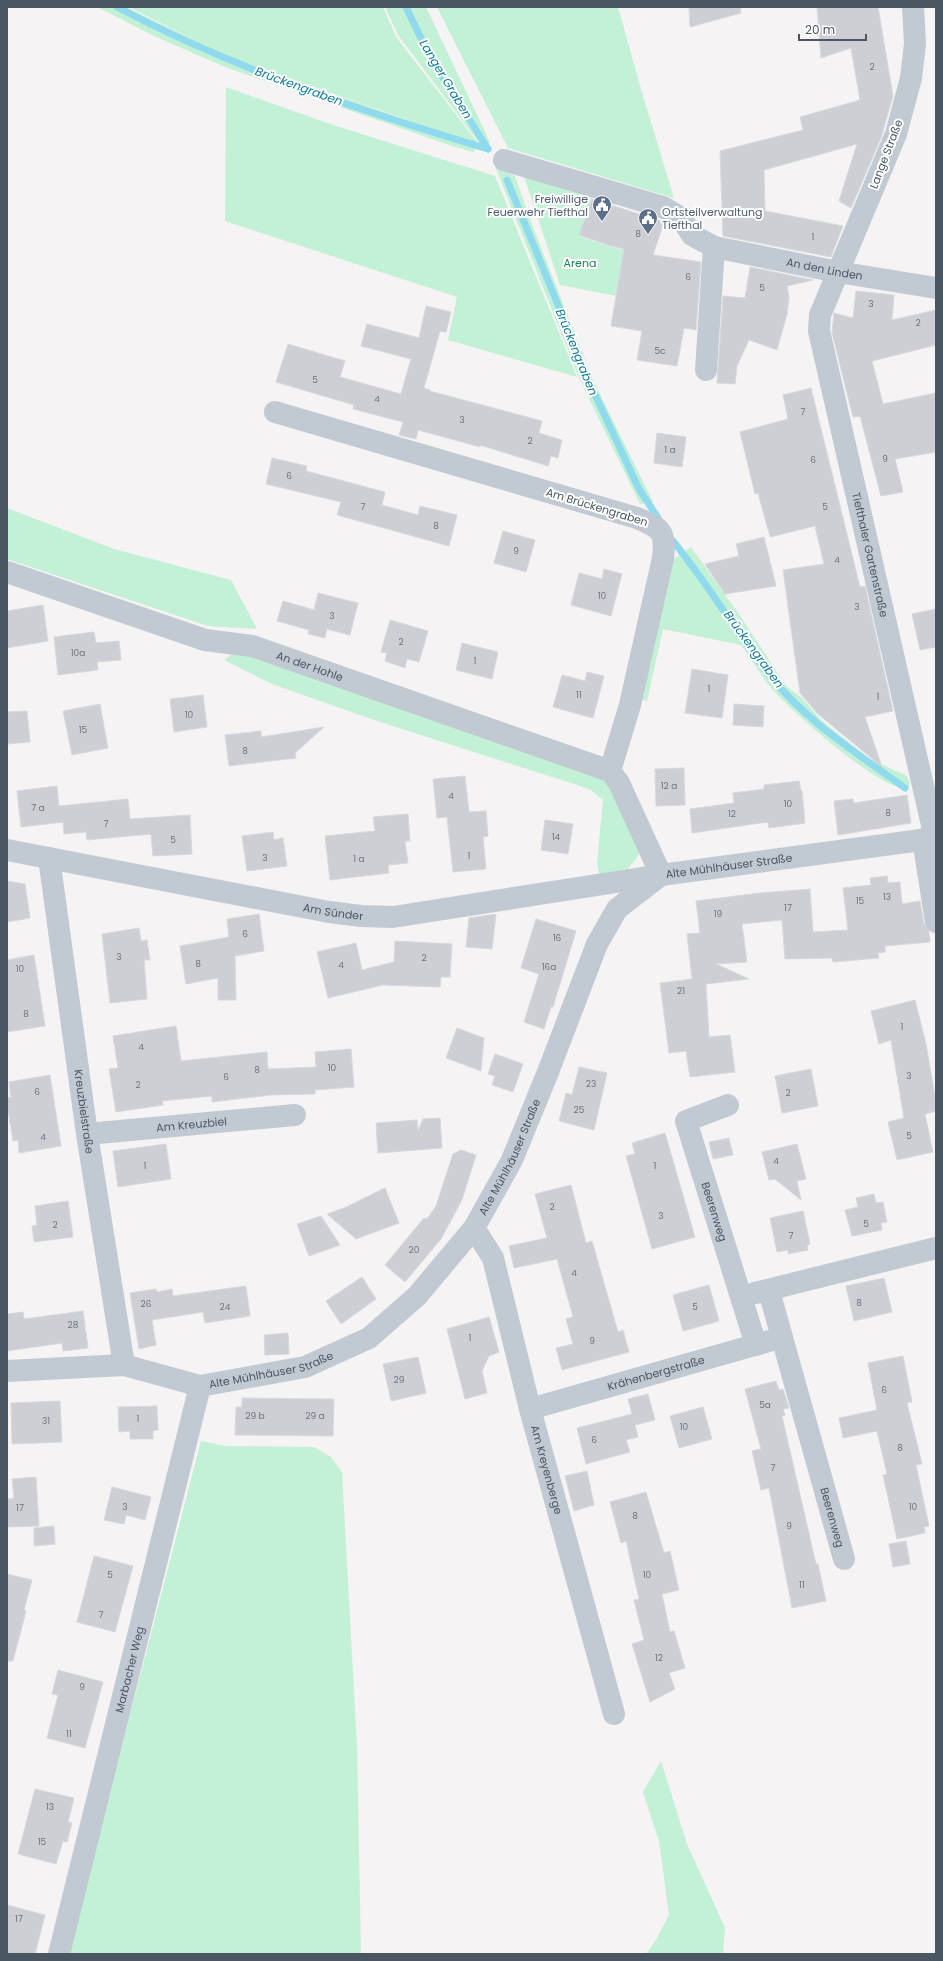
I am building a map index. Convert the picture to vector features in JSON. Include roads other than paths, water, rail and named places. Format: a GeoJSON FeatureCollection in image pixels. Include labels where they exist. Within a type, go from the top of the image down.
{"type":"FeatureCollection","features":[{"type":"Feature","properties":{"kind":"street","name":"Lange Straße"},"geometry":{"type":"LineString","coordinates":[[838,272],[896,134],[911,78],[915,44],[913,7]]}},
{"type":"Feature","properties":{"kind":"street","name":"An den Linden"},"geometry":{"type":"LineString","coordinates":[[504,160],[663,207],[681,218],[692,235],[714,247],[838,272],[936,288]]}},
{"type":"Feature","properties":{"kind":"street"},"geometry":{"type":"LineString","coordinates":[[706,370],[714,247]]}},
{"type":"Feature","properties":{"kind":"street","name":"Tiefthaler Gartenstraße"},"geometry":{"type":"LineString","coordinates":[[838,272],[820,315],[819,331],[931,838],[936,922]]}},
{"type":"Feature","properties":{"kind":"street","name":"Am Brückengraben"},"geometry":{"type":"LineString","coordinates":[[275,412],[637,518],[657,526],[665,541],[663,558],[630,705],[610,771]]}},
{"type":"Feature","properties":{"kind":"street","name":"An der Hohle"},"geometry":{"type":"LineString","coordinates":[[7,572],[205,640],[252,646],[610,771]]}},
{"type":"Feature","properties":{"kind":"street"},"geometry":{"type":"LineString","coordinates":[[610,771],[619,783],[645,844],[661,875]]}},
{"type":"Feature","properties":{"kind":"street","name":"Alte Mühlhäuser Straße"},"geometry":{"type":"LineString","coordinates":[[7,1371],[124,1365],[200,1386],[305,1368],[369,1338],[417,1296],[474,1228],[512,1160],[548,1072],[597,944],[617,908],[661,875],[931,838]]}},
{"type":"Feature","properties":{"kind":"street","name":"Am Sünder"},"geometry":{"type":"LineString","coordinates":[[7,850],[301,907],[361,916],[408,915],[661,875]]}},
{"type":"Feature","properties":{"kind":"street","name":"Kreuzbielstraße"},"geometry":{"type":"LineString","coordinates":[[49,858],[87,1134],[124,1365]]}},
{"type":"Feature","properties":{"kind":"street","name":"Beerenweg"},"geometry":{"type":"LineString","coordinates":[[728,1105],[686,1121],[742,1296],[756,1345]]}},
{"type":"Feature","properties":{"kind":"street","name":"Am Kreuzbiel"},"geometry":{"type":"LineString","coordinates":[[87,1134],[295,1115]]}},
{"type":"Feature","properties":{"kind":"street","name":"Am Kreyenberge"},"geometry":{"type":"LineString","coordinates":[[474,1228],[493,1258],[530,1409],[614,1714]]}},
{"type":"Feature","properties":{"kind":"street"},"geometry":{"type":"LineString","coordinates":[[742,1296],[936,1248]]}},
{"type":"Feature","properties":{"kind":"street","name":"Beerenweg"},"geometry":{"type":"LineString","coordinates":[[769,1290],[844,1559]]}},
{"type":"Feature","properties":{"kind":"street","name":"Krähenbergstraße"},"geometry":{"type":"LineString","coordinates":[[530,1409],[782,1338]]}},
{"type":"Feature","properties":{"kind":"street","name":"Marbacher Weg"},"geometry":{"type":"LineString","coordinates":[[59,1954],[200,1386]]}},
{"type":"Feature","properties":{"kind":"waterway","name":"Brückengraben"},"geometry":{"type":"LineString","coordinates":[[117,7],[206,50],[299,87],[393,120],[488,149]]}},
{"type":"Feature","properties":{"kind":"waterway","name":"Langer Graben"},"geometry":{"type":"LineString","coordinates":[[406,7],[430,57],[488,149]]}},
{"type":"Feature","properties":{"kind":"waterway","name":"Brückengraben"},"geometry":{"type":"LineString","coordinates":[[507,180],[592,388],[639,489],[658,518]]}},
{"type":"Feature","properties":{"kind":"waterway","name":"Brückengraben"},"geometry":{"type":"LineString","coordinates":[[673,541],[686,557],[770,676],[784,693],[817,723],[851,750],[905,788]]}},
{"type":"Feature","properties":{"kind":"place","name":"Freiwillige Feuerwehr Tiefthal"},"geometry":{"type":"Point","coordinates":[602,222]}},
{"type":"Feature","properties":{"kind":"place","name":"Ortsteilverwaltung Tiefthal"},"geometry":{"type":"Point","coordinates":[648,235]}},
{"type":"Feature","properties":{"kind":"park label","name":"Arena"},"geometry":{"type":"Point","coordinates":[580,263]}}]}
